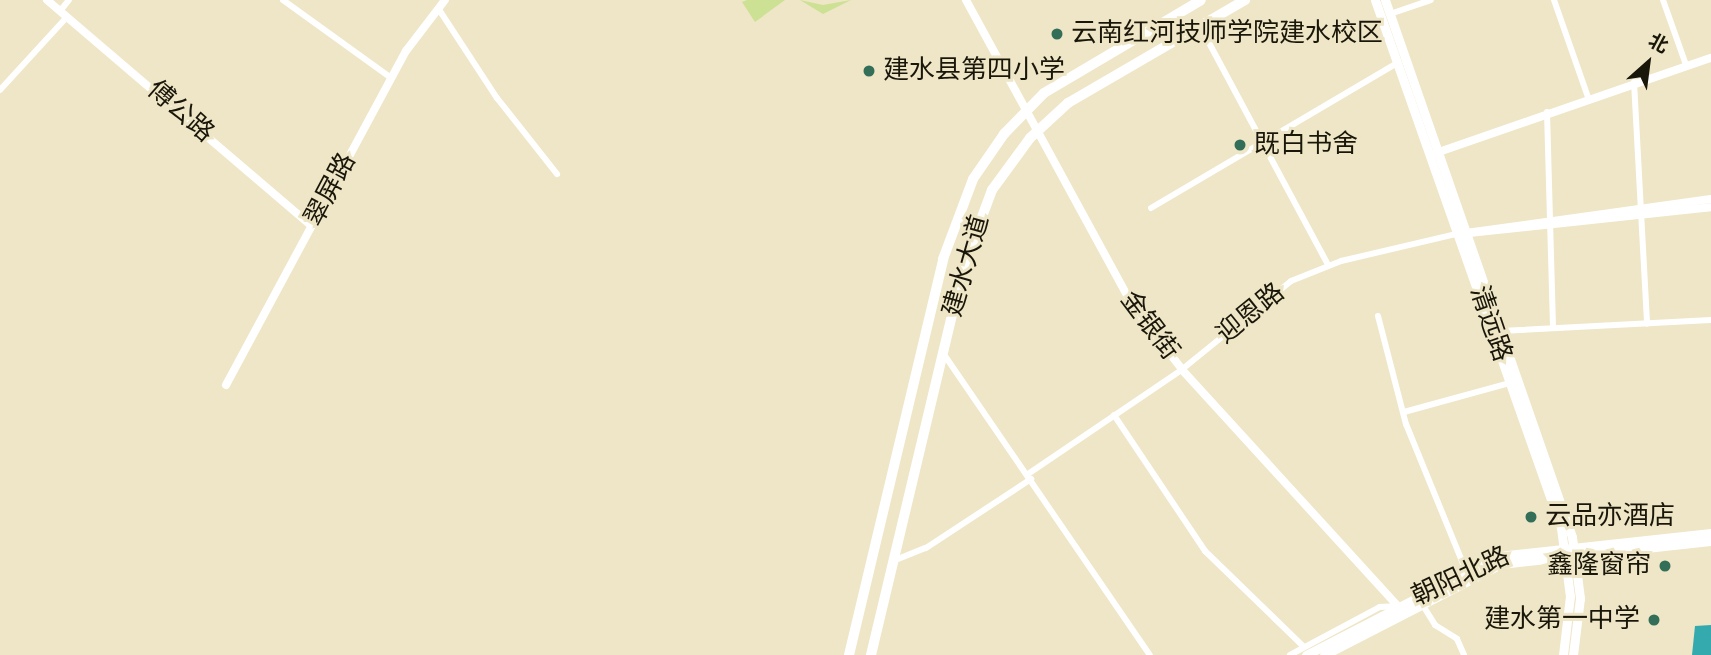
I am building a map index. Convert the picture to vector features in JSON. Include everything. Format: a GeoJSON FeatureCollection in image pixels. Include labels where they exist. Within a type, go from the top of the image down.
{"type":"FeatureCollection","features":[{"type":"Feature","properties":{"kind":"main road","name":"建水大道"},"geometry":{"type":"LineString","coordinates":[[849,655],[948,240],[973,179],[1025,111],[1066,78],[1201,0]]}},
{"type":"Feature","properties":{"kind":"main road","name":"建水大道"},"geometry":{"type":"LineString","coordinates":[[871,655],[943,353],[981,215],[1035,131],[1078,96],[1245,0]]}},
{"type":"Feature","properties":{"kind":"main road","name":"清远路"},"geometry":{"type":"LineString","coordinates":[[1375,0],[1434,154]]}},
{"type":"Feature","properties":{"kind":"main road","name":"清远路"},"geometry":{"type":"LineString","coordinates":[[1385,0],[1434,154],[1500,331],[1570,548],[1580,598],[1573,655]]}},
{"type":"Feature","properties":{"kind":"main road","name":"清远路"},"geometry":{"type":"LineString","coordinates":[[1462,233],[1510,383],[1570,548],[1570,596],[1563,655]]}},
{"type":"Feature","properties":{"kind":"main road","name":"朝阳北路"},"geometry":{"type":"LineString","coordinates":[[1324,655],[1501,564],[1570,548],[1711,533]]}},
{"type":"Feature","properties":{"kind":"main road","name":"朝阳北路"},"geometry":{"type":"LineString","coordinates":[[1305,651],[1465,571],[1519,550],[1711,541]]}},
{"type":"Feature","properties":{"kind":"street","name":"傅公路"},"geometry":{"type":"LineString","coordinates":[[47,0],[312,226]]}},
{"type":"Feature","properties":{"kind":"street"},"geometry":{"type":"LineString","coordinates":[[0,90],[64,14],[69,0]]}},
{"type":"Feature","properties":{"kind":"street"},"geometry":{"type":"LineString","coordinates":[[283,0],[391,78]]}},
{"type":"Feature","properties":{"kind":"street","name":"翠屏路"},"geometry":{"type":"LineString","coordinates":[[226,385],[391,78],[436,4],[445,0]]}},
{"type":"Feature","properties":{"kind":"street","name":"金银街"},"geometry":{"type":"LineString","coordinates":[[966,0],[1119,285],[1182,369],[1398,606]]}},
{"type":"Feature","properties":{"kind":"street"},"geometry":{"type":"LineString","coordinates":[[1390,14],[1431,0]]}},
{"type":"Feature","properties":{"kind":"street"},"geometry":{"type":"LineString","coordinates":[[1554,0],[1588,97]]}},
{"type":"Feature","properties":{"kind":"street"},"geometry":{"type":"LineString","coordinates":[[1663,0],[1686,65]]}},
{"type":"Feature","properties":{"kind":"street"},"geometry":{"type":"LineString","coordinates":[[436,4],[497,99],[557,174]]}},
{"type":"Feature","properties":{"kind":"street"},"geometry":{"type":"LineString","coordinates":[[1200,26],[1266,142],[1328,265]]}},
{"type":"Feature","properties":{"kind":"street"},"geometry":{"type":"LineString","coordinates":[[1434,154],[1588,97],[1711,58]]}},
{"type":"Feature","properties":{"kind":"street"},"geometry":{"type":"LineString","coordinates":[[1151,208],[1397,63]]}},
{"type":"Feature","properties":{"kind":"street"},"geometry":{"type":"LineString","coordinates":[[1634,82],[1647,324]]}},
{"type":"Feature","properties":{"kind":"street"},"geometry":{"type":"LineString","coordinates":[[1547,112],[1553,328]]}},
{"type":"Feature","properties":{"kind":"street","name":"迎恩路"},"geometry":{"type":"LineString","coordinates":[[893,561],[926,548],[1182,369],[1279,289],[1328,265],[1462,233],[1642,211],[1711,199]]}},
{"type":"Feature","properties":{"kind":"street","name":"迎恩路"},"geometry":{"type":"LineString","coordinates":[[1642,211],[1711,207]]}},
{"type":"Feature","properties":{"kind":"street"},"geometry":{"type":"LineString","coordinates":[[1378,316],[1404,412],[1465,571]]}},
{"type":"Feature","properties":{"kind":"street"},"geometry":{"type":"LineString","coordinates":[[1500,331],[1711,320]]}},
{"type":"Feature","properties":{"kind":"street"},"geometry":{"type":"LineString","coordinates":[[943,353],[1030,476],[1150,655]]}},
{"type":"Feature","properties":{"kind":"street"},"geometry":{"type":"LineString","coordinates":[[1404,412],[1510,383]]}},
{"type":"Feature","properties":{"kind":"street"},"geometry":{"type":"LineString","coordinates":[[1114,415],[1205,551],[1305,651]]}},
{"type":"Feature","properties":{"kind":"street"},"geometry":{"type":"LineString","coordinates":[[1422,604],[1435,625],[1457,639],[1464,655]]}},
{"type":"Feature","properties":{"kind":"street"},"geometry":{"type":"LineString","coordinates":[[1290,655],[1305,651]]}},
{"type":"Feature","properties":{"kind":"green space"},"geometry":{"type":"Polygon","coordinates":[[[747,0],[785,0],[755,22],[742,2],[747,0]]]}},
{"type":"Feature","properties":{"kind":"green space"},"geometry":{"type":"Polygon","coordinates":[[[800,0],[823,5],[851,0],[823,14],[800,0]]]}},
{"type":"Feature","properties":{"kind":"water"},"geometry":{"type":"Polygon","coordinates":[[[1711,625],[1711,655],[1692,655],[1695,626],[1711,625]]]}},
{"type":"Feature","properties":{"kind":"place","name":"云南红河技师学院建水校区"},"geometry":{"type":"Point","coordinates":[1057,34]}},
{"type":"Feature","properties":{"kind":"place","name":"建水县第四小学"},"geometry":{"type":"Point","coordinates":[869,71]}},
{"type":"Feature","properties":{"kind":"place","name":"既白书舍"},"geometry":{"type":"Point","coordinates":[1240,145]}},
{"type":"Feature","properties":{"kind":"place","name":"云品亦酒店"},"geometry":{"type":"Point","coordinates":[1531,517]}},
{"type":"Feature","properties":{"kind":"place","name":"鑫隆窗帘"},"geometry":{"type":"Point","coordinates":[1665,566]}},
{"type":"Feature","properties":{"kind":"place","name":"建水第一中学"},"geometry":{"type":"Point","coordinates":[1654,620]}}]}
